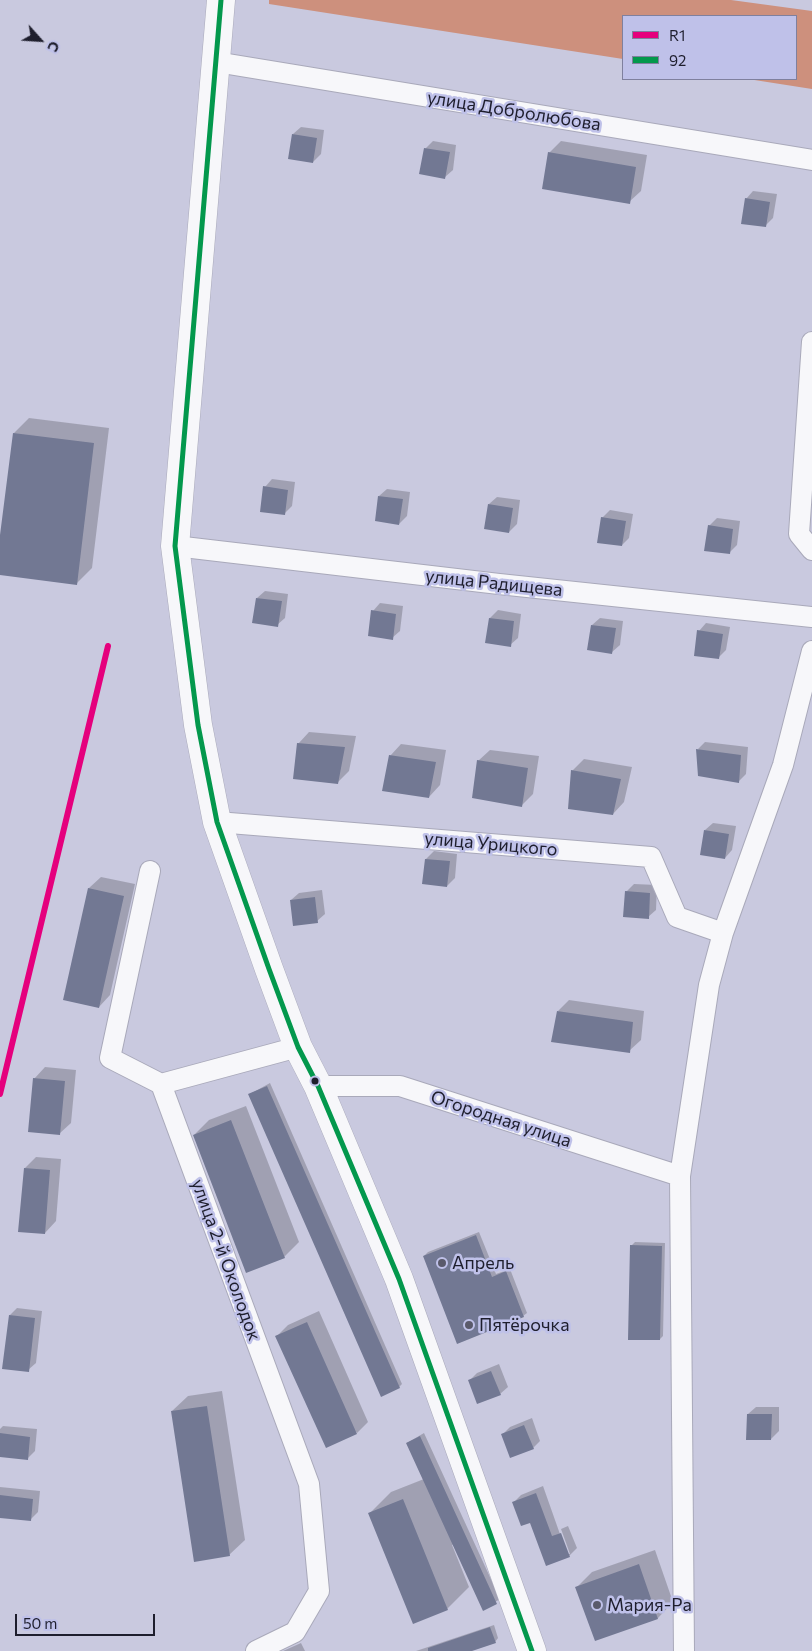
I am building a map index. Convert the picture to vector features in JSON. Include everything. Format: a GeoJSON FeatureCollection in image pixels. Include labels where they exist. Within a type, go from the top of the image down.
{"type":"FeatureCollection","features":[{"type":"Feature","properties":{"kind":"main road"},"geometry":{"type":"LineString","coordinates":[[221,0],[176,546],[198,725],[217,822],[298,1047],[318,1086],[399,1278],[532,1651]]}},
{"type":"Feature","properties":{"kind":"street","name":"улица Добролюбова"},"geometry":{"type":"LineString","coordinates":[[216,62],[812,160]]}},
{"type":"Feature","properties":{"kind":"street"},"geometry":{"type":"LineString","coordinates":[[812,342],[799,534],[812,550]]}},
{"type":"Feature","properties":{"kind":"street","name":"улица Радищева"},"geometry":{"type":"LineString","coordinates":[[176,546],[499,584],[812,617]]}},
{"type":"Feature","properties":{"kind":"street"},"geometry":{"type":"LineString","coordinates":[[684,1651],[680,1176],[709,985],[723,933],[783,765],[812,651]]}},
{"type":"Feature","properties":{"kind":"street","name":"улица Урицкого"},"geometry":{"type":"LineString","coordinates":[[217,822],[651,857],[678,917],[723,933]]}},
{"type":"Feature","properties":{"kind":"street"},"geometry":{"type":"LineString","coordinates":[[150,871],[110,1058],[161,1084],[298,1047]]}},
{"type":"Feature","properties":{"kind":"street","name":"улица 2-й Околодок"},"geometry":{"type":"LineString","coordinates":[[161,1084],[309,1484],[319,1591],[295,1632],[256,1651]]}},
{"type":"Feature","properties":{"kind":"street","name":"Огородная улица"},"geometry":{"type":"LineString","coordinates":[[318,1086],[400,1086],[680,1176]]}},
{"type":"Feature","properties":{"kind":"shaded area"},"geometry":{"type":"Polygon","coordinates":[[[269,0],[731,0],[812,11],[812,89],[754,80],[797,80],[797,15],[622,15],[622,59],[269,4],[269,0]]]}},
{"type":"Feature","properties":{"kind":"building"},"geometry":{"type":"Polygon","coordinates":[[[292,134],[317,138],[313,163],[288,159],[292,134]]]}},
{"type":"Feature","properties":{"kind":"building"},"geometry":{"type":"Polygon","coordinates":[[[424,148],[450,152],[445,179],[419,174],[424,148]]]}},
{"type":"Feature","properties":{"kind":"building"},"geometry":{"type":"Polygon","coordinates":[[[548,152],[636,167],[630,204],[542,189],[548,152]]]}},
{"type":"Feature","properties":{"kind":"building"},"geometry":{"type":"Polygon","coordinates":[[[745,198],[770,202],[766,227],[741,224],[745,198]]]}},
{"type":"Feature","properties":{"kind":"building"},"geometry":{"type":"Polygon","coordinates":[[[13,433],[94,443],[77,585],[0,575],[0,535],[13,433]]]}},
{"type":"Feature","properties":{"kind":"building"},"geometry":{"type":"Polygon","coordinates":[[[263,486],[288,490],[285,515],[260,512],[263,486]]]}},
{"type":"Feature","properties":{"kind":"building"},"geometry":{"type":"Polygon","coordinates":[[[378,496],[403,499],[399,525],[375,521],[378,496]]]}},
{"type":"Feature","properties":{"kind":"building"},"geometry":{"type":"Polygon","coordinates":[[[488,504],[513,508],[509,533],[484,529],[488,504]]]}},
{"type":"Feature","properties":{"kind":"building"},"geometry":{"type":"Polygon","coordinates":[[[601,517],[626,521],[622,546],[597,543],[601,517]]]}},
{"type":"Feature","properties":{"kind":"building"},"geometry":{"type":"Polygon","coordinates":[[[708,525],[733,529],[730,554],[704,551],[708,525]]]}},
{"type":"Feature","properties":{"kind":"building"},"geometry":{"type":"Polygon","coordinates":[[[256,598],[282,601],[278,627],[252,623],[256,598]]]}},
{"type":"Feature","properties":{"kind":"building"},"geometry":{"type":"Polygon","coordinates":[[[371,610],[396,614],[393,640],[368,636],[371,610]]]}},
{"type":"Feature","properties":{"kind":"building"},"geometry":{"type":"Polygon","coordinates":[[[489,618],[514,621],[511,647],[485,643],[489,618]]]}},
{"type":"Feature","properties":{"kind":"building"},"geometry":{"type":"Polygon","coordinates":[[[591,625],[616,628],[612,654],[587,650],[591,625]]]}},
{"type":"Feature","properties":{"kind":"building"},"geometry":{"type":"Polygon","coordinates":[[[697,630],[723,634],[719,659],[694,656],[697,630]]]}},
{"type":"Feature","properties":{"kind":"building"},"geometry":{"type":"Polygon","coordinates":[[[297,743],[345,747],[338,784],[293,779],[297,743]]]}},
{"type":"Feature","properties":{"kind":"building"},"geometry":{"type":"Polygon","coordinates":[[[696,749],[741,755],[739,783],[698,776],[696,749]]]}},
{"type":"Feature","properties":{"kind":"building"},"geometry":{"type":"Polygon","coordinates":[[[389,755],[436,762],[429,798],[382,791],[389,755]]]}},
{"type":"Feature","properties":{"kind":"building"},"geometry":{"type":"Polygon","coordinates":[[[477,760],[528,768],[522,807],[472,798],[477,760]]]}},
{"type":"Feature","properties":{"kind":"building"},"geometry":{"type":"Polygon","coordinates":[[[571,770],[621,779],[613,815],[568,809],[571,770]]]}},
{"type":"Feature","properties":{"kind":"building"},"geometry":{"type":"Polygon","coordinates":[[[704,830],[729,834],[725,859],[700,855],[704,830]]]}},
{"type":"Feature","properties":{"kind":"building"},"geometry":{"type":"Polygon","coordinates":[[[425,859],[450,861],[447,887],[422,884],[425,859]]]}},
{"type":"Feature","properties":{"kind":"building"},"geometry":{"type":"Polygon","coordinates":[[[88,888],[124,896],[99,1008],[63,1000],[88,888]]]}},
{"type":"Feature","properties":{"kind":"building"},"geometry":{"type":"Polygon","coordinates":[[[625,891],[650,893],[649,919],[623,917],[625,891]]]}},
{"type":"Feature","properties":{"kind":"building"},"geometry":{"type":"Polygon","coordinates":[[[315,897],[318,923],[293,926],[290,900],[315,897]]]}},
{"type":"Feature","properties":{"kind":"building"},"geometry":{"type":"Polygon","coordinates":[[[557,1011],[633,1022],[630,1053],[551,1042],[557,1011]]]}},
{"type":"Feature","properties":{"kind":"building"},"geometry":{"type":"Polygon","coordinates":[[[33,1078],[65,1081],[60,1135],[28,1132],[33,1078]]]}},
{"type":"Feature","properties":{"kind":"building"},"geometry":{"type":"Polygon","coordinates":[[[267,1086],[400,1388],[381,1397],[248,1094],[267,1086]]]}},
{"type":"Feature","properties":{"kind":"building"},"geometry":{"type":"Polygon","coordinates":[[[231,1120],[285,1258],[246,1273],[193,1135],[231,1120]]]}},
{"type":"Feature","properties":{"kind":"building"},"geometry":{"type":"Polygon","coordinates":[[[24,1168],[50,1170],[45,1234],[18,1232],[24,1168]]]}},
{"type":"Feature","properties":{"kind":"building"},"geometry":{"type":"Polygon","coordinates":[[[476,1235],[492,1277],[506,1271],[524,1317],[457,1344],[423,1256],[476,1235]]]}},
{"type":"Feature","properties":{"kind":"building"},"geometry":{"type":"Polygon","coordinates":[[[630,1245],[662,1246],[660,1340],[628,1340],[630,1245]]]}},
{"type":"Feature","properties":{"kind":"building"},"geometry":{"type":"Polygon","coordinates":[[[9,1315],[35,1318],[29,1372],[2,1369],[9,1315]]]}},
{"type":"Feature","properties":{"kind":"building"},"geometry":{"type":"Polygon","coordinates":[[[307,1322],[357,1434],[326,1448],[275,1336],[307,1322]]]}},
{"type":"Feature","properties":{"kind":"building"},"geometry":{"type":"Polygon","coordinates":[[[491,1371],[501,1395],[477,1404],[468,1380],[491,1371]]]}},
{"type":"Feature","properties":{"kind":"building"},"geometry":{"type":"Polygon","coordinates":[[[207,1406],[230,1556],[194,1562],[171,1411],[207,1406]]]}},
{"type":"Feature","properties":{"kind":"building"},"geometry":{"type":"Polygon","coordinates":[[[747,1414],[772,1414],[771,1440],[746,1440],[747,1414]]]}},
{"type":"Feature","properties":{"kind":"building"},"geometry":{"type":"Polygon","coordinates":[[[524,1425],[534,1449],[510,1458],[501,1434],[524,1425]]]}},
{"type":"Feature","properties":{"kind":"building"},"geometry":{"type":"Polygon","coordinates":[[[0,1433],[30,1437],[28,1460],[0,1457],[0,1433]]]}},
{"type":"Feature","properties":{"kind":"building"},"geometry":{"type":"Polygon","coordinates":[[[420,1436],[497,1604],[483,1611],[406,1443],[420,1436]]]}},
{"type":"Feature","properties":{"kind":"building"},"geometry":{"type":"Polygon","coordinates":[[[536,1493],[552,1536],[561,1533],[570,1557],[546,1566],[530,1523],[521,1526],[512,1502],[536,1493]]]}},
{"type":"Feature","properties":{"kind":"building"},"geometry":{"type":"Polygon","coordinates":[[[0,1495],[33,1499],[31,1521],[0,1518],[0,1495]]]}},
{"type":"Feature","properties":{"kind":"building"},"geometry":{"type":"Polygon","coordinates":[[[403,1499],[448,1610],[413,1624],[368,1513],[403,1499]]]}},
{"type":"Feature","properties":{"kind":"building"},"geometry":{"type":"Polygon","coordinates":[[[639,1564],[658,1619],[595,1641],[575,1587],[639,1564]]]}},
{"type":"Feature","properties":{"kind":"building"},"geometry":{"type":"Polygon","coordinates":[[[490,1627],[496,1643],[472,1651],[428,1651],[428,1648],[490,1627]]]}},
{"type":"Feature","properties":{"kind":"railway"},"geometry":{"type":"LineString","coordinates":[[0,1094],[108,646]]}},
{"type":"Feature","properties":{"kind":"transit line","name":"92"},"geometry":{"type":"LineString","coordinates":[[221,0],[175,546],[198,725],[217,822],[269,969],[298,1047],[318,1086],[399,1279],[532,1651]]}},
{"type":"Feature","properties":{"kind":"transit line","name":"R1"},"geometry":{"type":"LineString","coordinates":[[0,1094],[108,646]]}},
{"type":"Feature","properties":{"kind":"place","name":"Апрель"},"geometry":{"type":"Point","coordinates":[442,1263]}},
{"type":"Feature","properties":{"kind":"place","name":"Пятёрочка"},"geometry":{"type":"Point","coordinates":[469,1325]}},
{"type":"Feature","properties":{"kind":"place","name":"Мария-Ра"},"geometry":{"type":"Point","coordinates":[597,1605]}}]}
